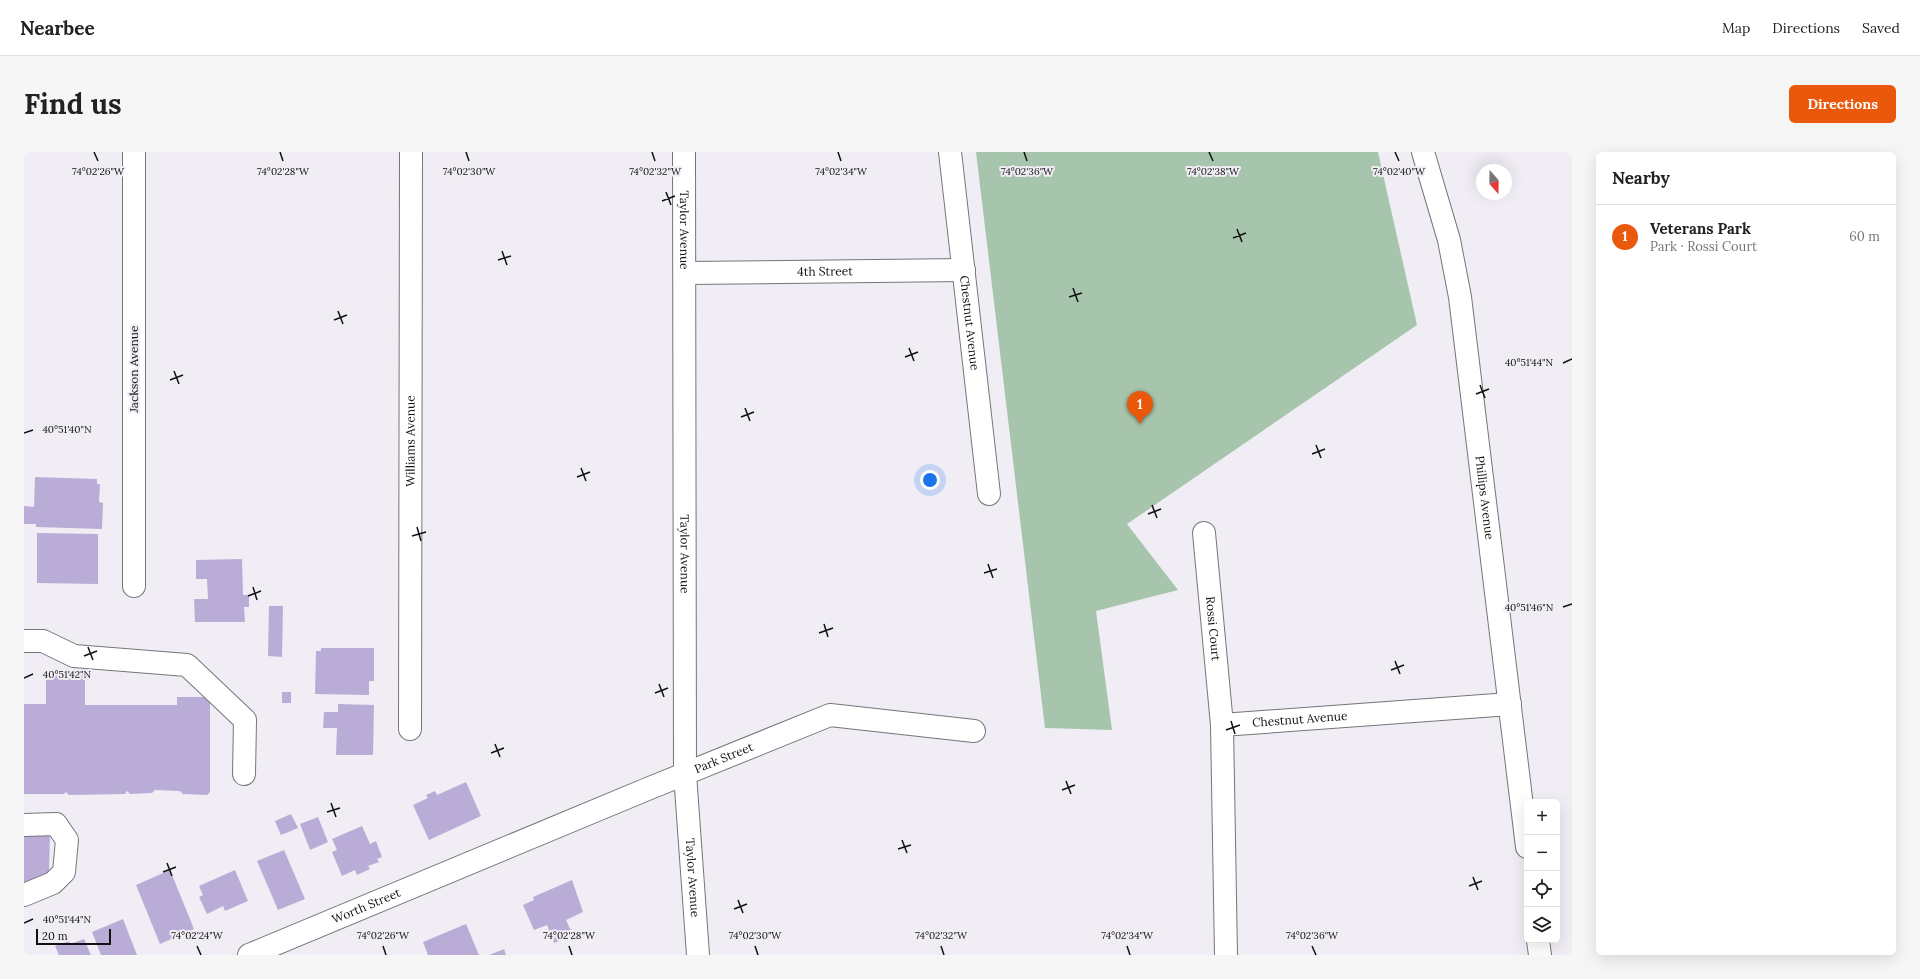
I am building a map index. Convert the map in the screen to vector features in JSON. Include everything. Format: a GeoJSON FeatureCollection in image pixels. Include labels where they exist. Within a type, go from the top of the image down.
{"type":"FeatureCollection","features":[{"type":"Feature","properties":{"kind":"street","name":"Jackson Avenue"},"geometry":{"type":"LineString","coordinates":[[134,152],[134,586]]}},
{"type":"Feature","properties":{"kind":"street","name":"Williams Avenue"},"geometry":{"type":"LineString","coordinates":[[410,729],[411,152]]}},
{"type":"Feature","properties":{"kind":"street","name":"Taylor Avenue"},"geometry":{"type":"LineString","coordinates":[[684,152],[685,774],[698,955]]}},
{"type":"Feature","properties":{"kind":"street","name":"Chestnut Avenue"},"geometry":{"type":"LineString","coordinates":[[950,152],[990,494]]}},
{"type":"Feature","properties":{"kind":"street","name":"Phillips Avenue"},"geometry":{"type":"LineString","coordinates":[[1423,152],[1449,240],[1460,297],[1526,835]]}},
{"type":"Feature","properties":{"kind":"street","name":"4th Street"},"geometry":{"type":"LineString","coordinates":[[685,273],[964,270]]}},
{"type":"Feature","properties":{"kind":"street","name":"Rossi Court"},"geometry":{"type":"LineString","coordinates":[[1204,532],[1222,725]]}},
{"type":"Feature","properties":{"kind":"street"},"geometry":{"type":"LineString","coordinates":[[24,641],[43,641],[74,656],[187,665],[245,720],[244,774]]}},
{"type":"Feature","properties":{"kind":"street","name":"Chestnut Avenue"},"geometry":{"type":"LineString","coordinates":[[1222,725],[1510,704]]}},
{"type":"Feature","properties":{"kind":"street","name":"Park Street"},"geometry":{"type":"LineString","coordinates":[[484,857],[830,714],[974,731]]}},
{"type":"Feature","properties":{"kind":"street"},"geometry":{"type":"LineString","coordinates":[[1222,725],[1226,955]]}},
{"type":"Feature","properties":{"kind":"street"},"geometry":{"type":"LineString","coordinates":[[24,825],[56,824],[66,840],[64,872],[53,883],[24,895]]}},
{"type":"Feature","properties":{"kind":"street","name":"Worth Street"},"geometry":{"type":"LineString","coordinates":[[249,955],[484,857]]}},
{"type":"Feature","properties":{"kind":"street"},"geometry":{"type":"LineString","coordinates":[[1538,943],[1540,955]]}},
{"type":"Feature","properties":{"kind":"green space"},"geometry":{"type":"Polygon","coordinates":[[[976,152],[1378,152],[1417,325],[1127,524],[1178,590],[1096,611],[1112,730],[1045,728],[976,152]]]}},
{"type":"Feature","properties":{"kind":"building"},"geometry":{"type":"Polygon","coordinates":[[[35,477],[97,479],[97,484],[100,484],[99,502],[103,503],[102,529],[36,527],[36,524],[24,524],[24,506],[34,507],[35,477]]]}},
{"type":"Feature","properties":{"kind":"building"},"geometry":{"type":"Polygon","coordinates":[[[37,533],[98,534],[98,584],[37,583],[37,533]]]}},
{"type":"Feature","properties":{"kind":"building"},"geometry":{"type":"Polygon","coordinates":[[[242,559],[243,595],[249,595],[249,607],[244,607],[245,622],[195,622],[194,599],[208,599],[207,579],[196,579],[196,560],[242,559]]]}},
{"type":"Feature","properties":{"kind":"building"},"geometry":{"type":"Polygon","coordinates":[[[269,606],[283,606],[282,657],[268,656],[269,606]]]}},
{"type":"Feature","properties":{"kind":"building"},"geometry":{"type":"Polygon","coordinates":[[[321,648],[374,648],[374,681],[369,681],[369,695],[315,694],[316,651],[321,651],[321,648]]]}},
{"type":"Feature","properties":{"kind":"building"},"geometry":{"type":"Polygon","coordinates":[[[46,673],[85,673],[85,705],[177,705],[177,697],[210,697],[210,792],[207,795],[183,794],[180,791],[155,790],[152,793],[130,794],[127,791],[125,794],[69,795],[66,792],[64,794],[24,794],[24,704],[46,704],[46,673]]]}},
{"type":"Feature","properties":{"kind":"building"},"geometry":{"type":"Polygon","coordinates":[[[282,692],[291,692],[291,703],[282,703],[282,692]]]}},
{"type":"Feature","properties":{"kind":"building"},"geometry":{"type":"Polygon","coordinates":[[[338,704],[374,705],[373,755],[336,755],[337,728],[323,728],[324,712],[338,712],[338,704]]]}},
{"type":"Feature","properties":{"kind":"building"},"geometry":{"type":"Polygon","coordinates":[[[466,782],[481,816],[429,840],[413,805],[428,798],[426,795],[435,791],[437,795],[466,782]]]}},
{"type":"Feature","properties":{"kind":"building"},"geometry":{"type":"Polygon","coordinates":[[[291,814],[298,828],[281,835],[275,821],[291,814]]]}},
{"type":"Feature","properties":{"kind":"building"},"geometry":{"type":"Polygon","coordinates":[[[318,817],[328,842],[310,850],[300,824],[318,817]]]}},
{"type":"Feature","properties":{"kind":"building"},"geometry":{"type":"Polygon","coordinates":[[[362,826],[370,844],[376,841],[382,857],[377,859],[379,862],[368,866],[370,869],[357,875],[355,870],[342,876],[332,852],[337,850],[332,839],[362,826]]]}},
{"type":"Feature","properties":{"kind":"building"},"geometry":{"type":"Polygon","coordinates":[[[24,832],[50,832],[49,873],[24,884],[24,832]]]}},
{"type":"Feature","properties":{"kind":"building"},"geometry":{"type":"Polygon","coordinates":[[[284,850],[305,899],[278,910],[257,861],[284,850]]]}},
{"type":"Feature","properties":{"kind":"building"},"geometry":{"type":"Polygon","coordinates":[[[170,870],[194,929],[160,944],[136,885],[170,870]]]}},
{"type":"Feature","properties":{"kind":"building"},"geometry":{"type":"Polygon","coordinates":[[[235,870],[248,901],[225,911],[223,906],[207,914],[199,897],[203,895],[199,886],[235,870]]]}},
{"type":"Feature","properties":{"kind":"building"},"geometry":{"type":"Polygon","coordinates":[[[572,880],[583,912],[566,920],[573,935],[554,943],[547,925],[534,930],[523,905],[534,900],[533,897],[572,880]]]}},
{"type":"Feature","properties":{"kind":"building"},"geometry":{"type":"Polygon","coordinates":[[[123,919],[137,955],[101,955],[92,932],[123,919]]]}},
{"type":"Feature","properties":{"kind":"building"},"geometry":{"type":"Polygon","coordinates":[[[466,924],[479,955],[428,955],[423,942],[466,924]]]}},
{"type":"Feature","properties":{"kind":"building"},"geometry":{"type":"Polygon","coordinates":[[[84,939],[91,955],[59,955],[55,946],[69,941],[70,944],[84,939]]]}},
{"type":"Feature","properties":{"kind":"building"},"geometry":{"type":"Polygon","coordinates":[[[504,949],[506,955],[489,955],[504,949]]]}},
{"type":"Feature","properties":{"kind":"place","name":"Veterans Park"},"geometry":{"type":"Point","coordinates":[1140,424]}}]}
